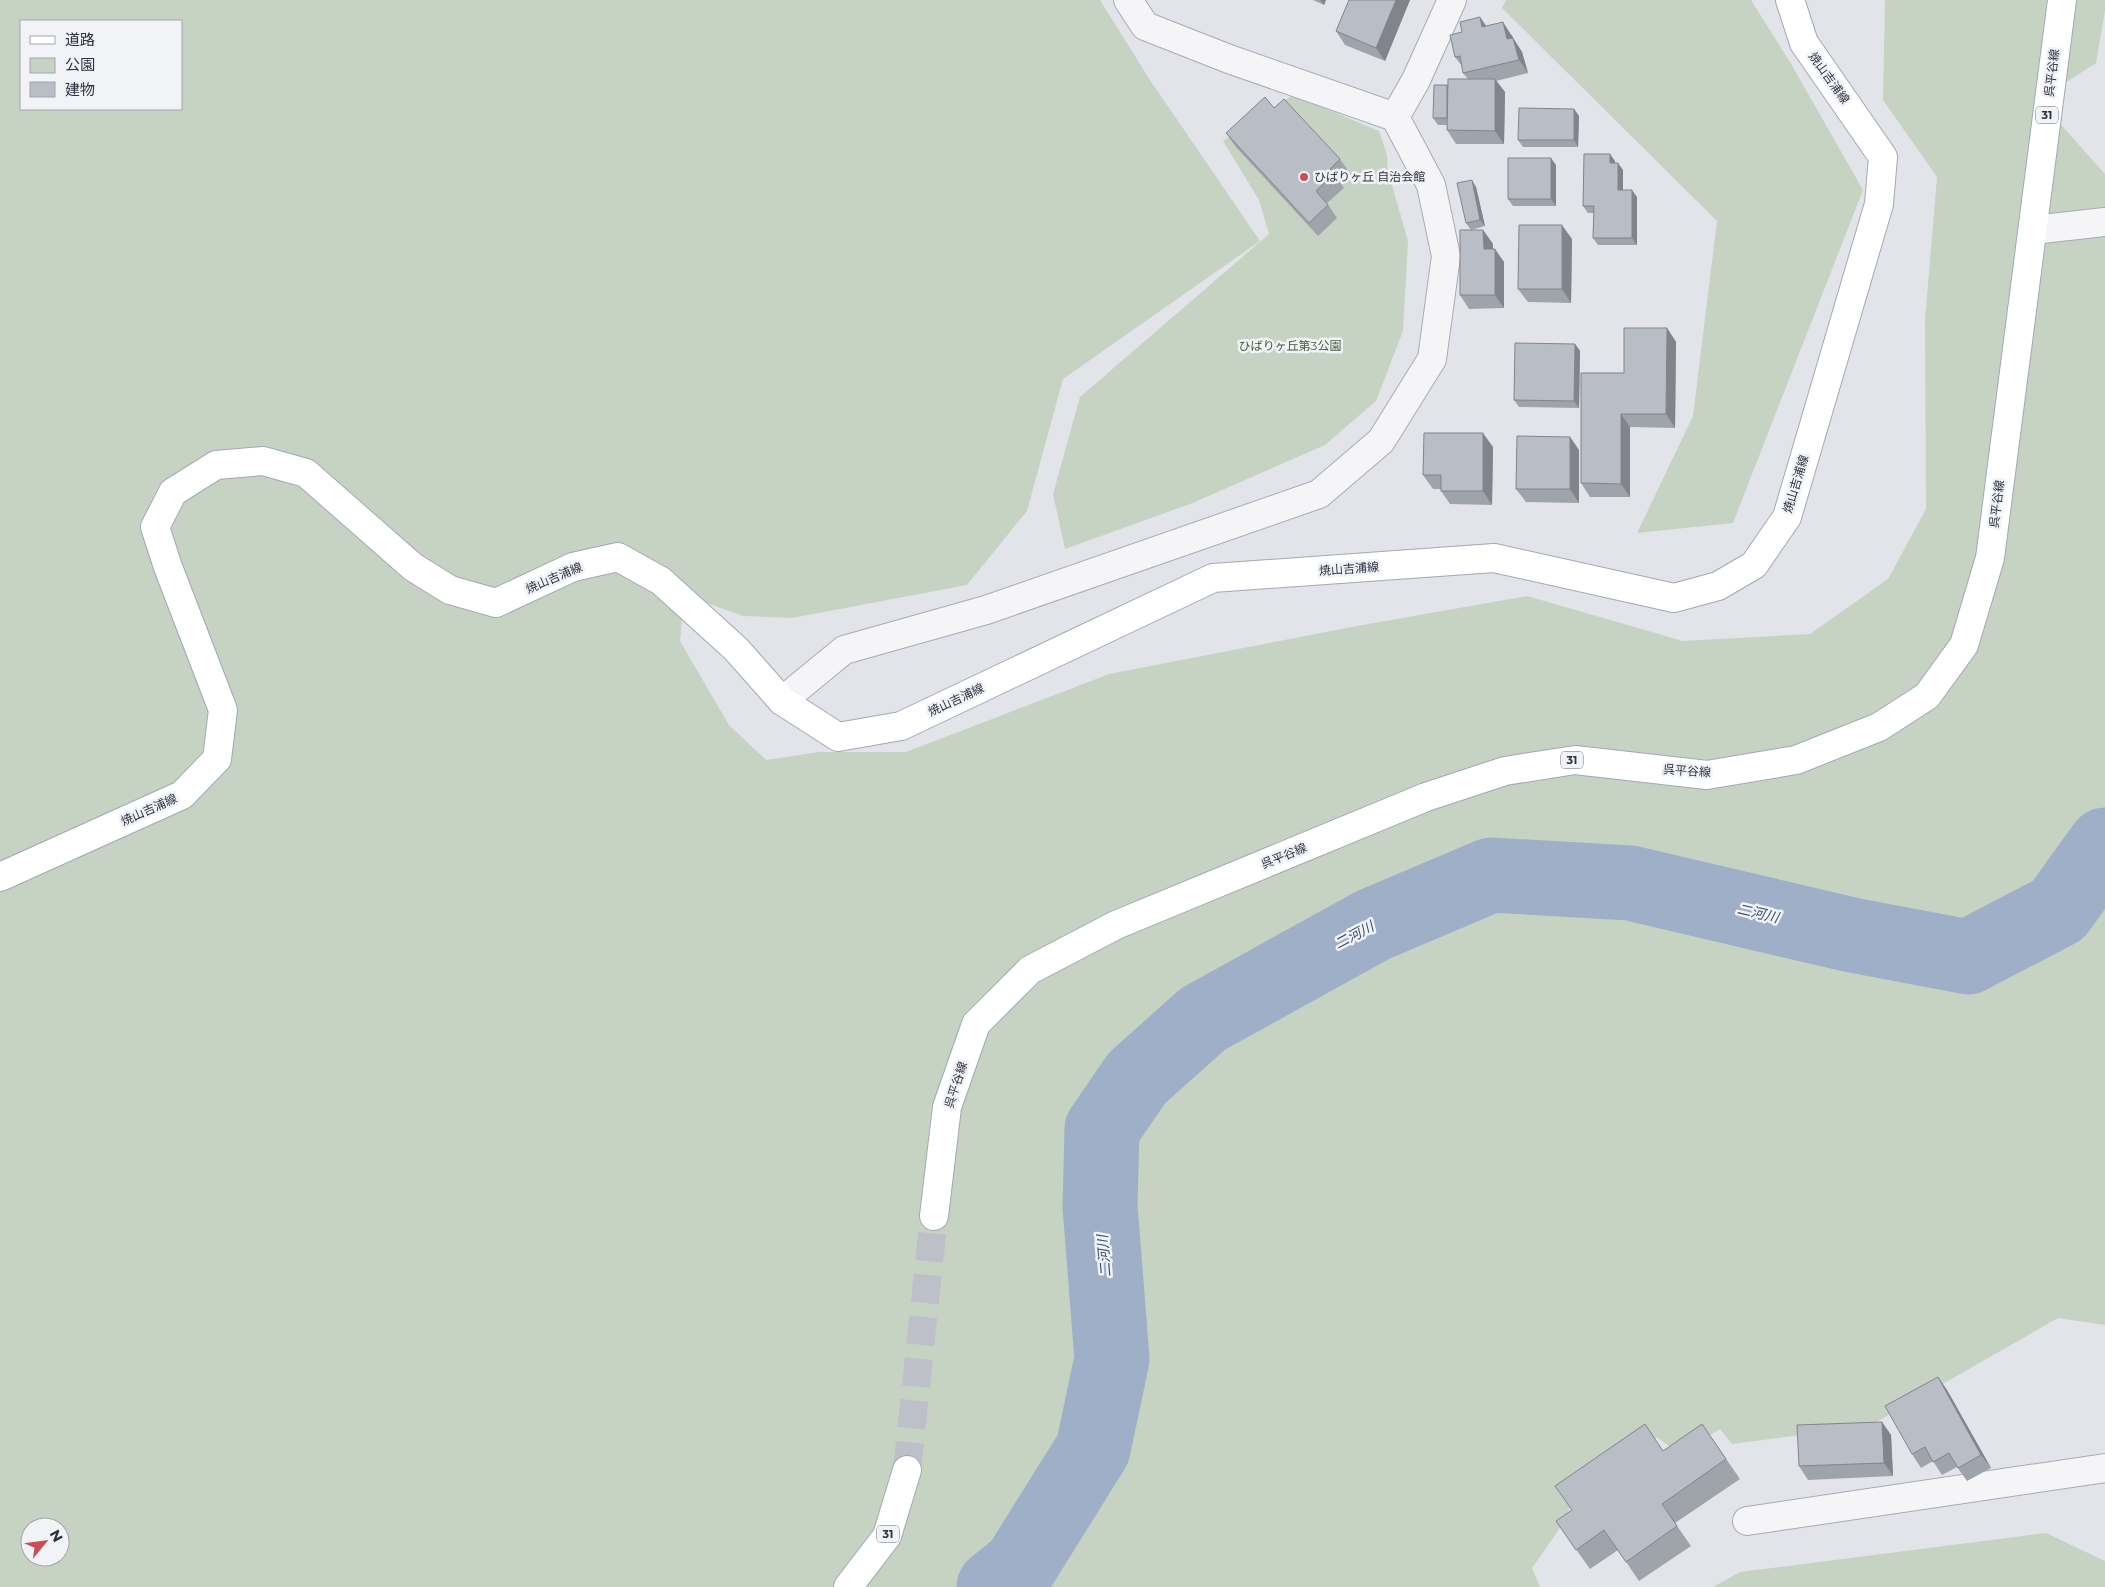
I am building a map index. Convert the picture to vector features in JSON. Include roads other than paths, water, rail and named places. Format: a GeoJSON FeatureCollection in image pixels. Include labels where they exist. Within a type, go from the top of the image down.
{"type":"FeatureCollection","features":[{"type":"Feature","properties":{"kind":"main road","name":"焼山吉浦線"},"geometry":{"type":"LineString","coordinates":[[0,877],[182,795],[216,759],[223,710],[155,527],[173,492],[216,465],[263,461],[306,472],[414,567],[450,590],[496,603],[573,567],[618,557],[661,581],[736,650],[782,701],[838,737],[902,726],[1212,578],[1494,558],[1674,598],[1718,586],[1754,565],[1787,517],[1878,204],[1884,157],[1804,43],[1790,0]]}},
{"type":"Feature","properties":{"kind":"main road","name":"呉平谷線"},"geometry":{"type":"LineString","coordinates":[[934,1216],[947,1107],[976,1024],[1030,970],[1116,925],[1426,797],[1506,771],[1575,760],[1707,775],[1796,760],[1879,727],[1927,696],[1964,645],[1990,558],[2062,0]]}},
{"type":"Feature","properties":{"kind":"main road","name":"31"},"geometry":{"type":"LineString","coordinates":[[848,1587],[887,1536],[907,1470]]}},
{"type":"Feature","properties":{"kind":"street"},"geometry":{"type":"LineString","coordinates":[[782,701],[844,650],[986,610],[1319,494],[1381,441],[1432,359],[1446,256],[1431,185],[1395,117],[1230,59],[1145,26],[1128,0]]}},
{"type":"Feature","properties":{"kind":"street"},"geometry":{"type":"LineString","coordinates":[[1395,117],[1416,80],[1452,0]]}},
{"type":"Feature","properties":{"kind":"street"},"geometry":{"type":"LineString","coordinates":[[2033,230],[2105,222]]}},
{"type":"Feature","properties":{"kind":"street"},"geometry":{"type":"LineString","coordinates":[[1747,1521],[2105,1468]]}},
{"type":"Feature","properties":{"kind":"waterway","name":"二河川"},"geometry":{"type":"LineString","coordinates":[[994,1587],[1020,1566],[1093,1449],[1112,1359],[1100,1206],[1102,1129],[1137,1078],[1203,1019],[1373,925],[1491,875],[1630,883],[1852,935],[1968,957],[2058,910],[2105,845]]}},
{"type":"Feature","properties":{"kind":"tunnel"},"geometry":{"type":"LineString","coordinates":[[907,1470],[934,1216]]}},
{"type":"Feature","properties":{"kind":"place","name":"ひばりヶ丘 自治会館"},"geometry":{"type":"Point","coordinates":[1304,177]}},
{"type":"Feature","properties":{"kind":"park label","name":"ひばりヶ丘第3公園"},"geometry":{"type":"Point","coordinates":[1290,346]}}]}
